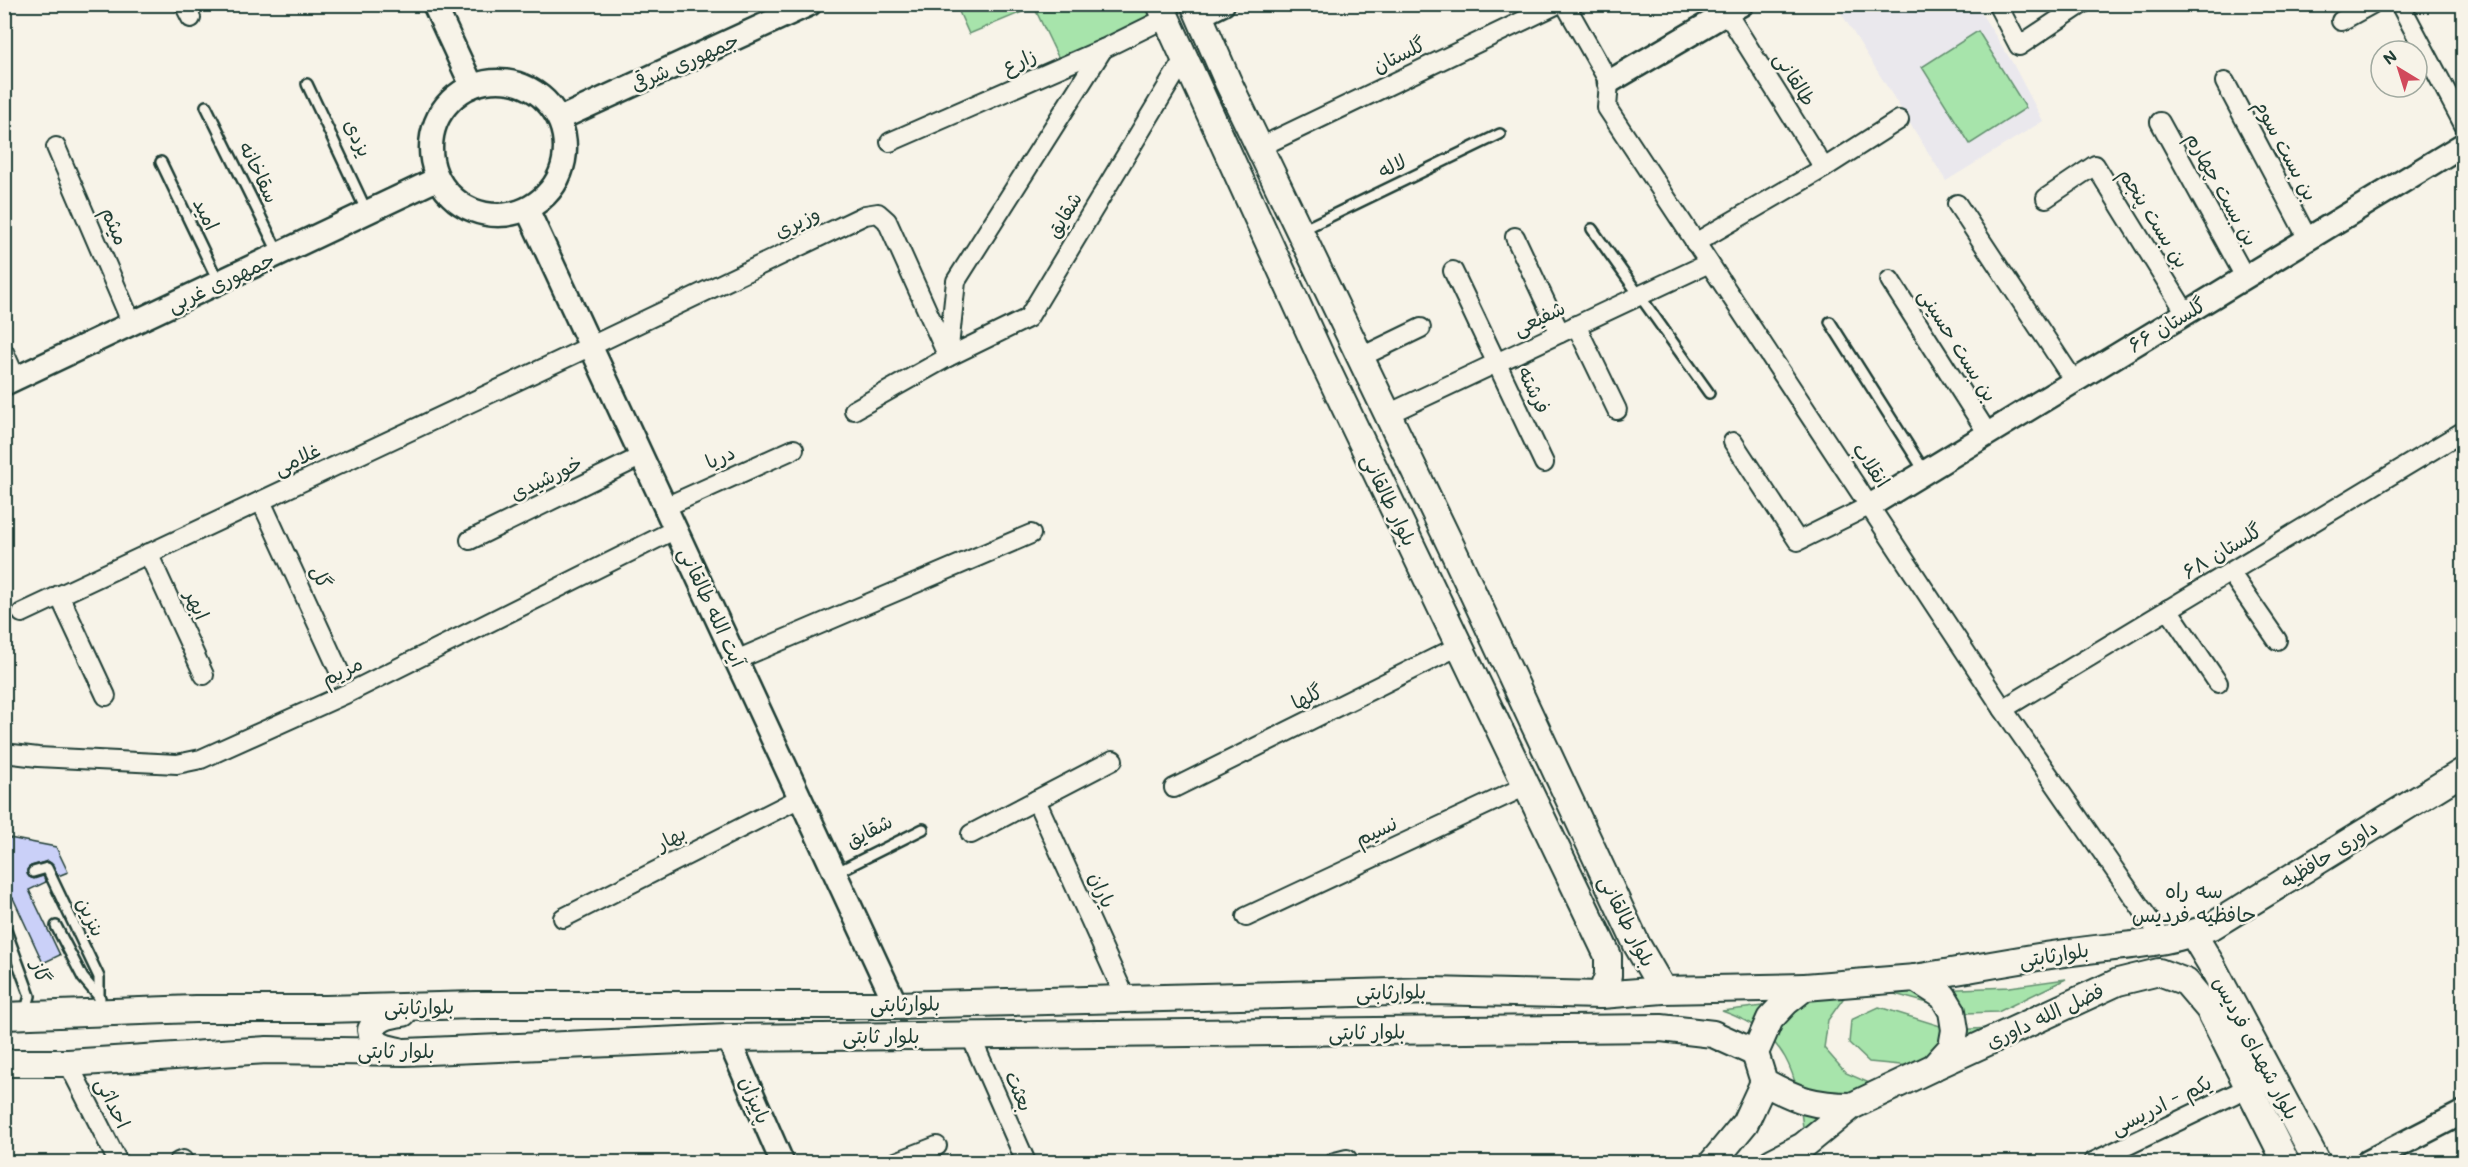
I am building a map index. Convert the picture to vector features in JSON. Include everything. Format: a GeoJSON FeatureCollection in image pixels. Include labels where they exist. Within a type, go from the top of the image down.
{"type":"FeatureCollection","features":[{"type":"Feature","properties":{"kind":"main road","name":"بلوار طالقانی"},"geometry":{"type":"LineString","coordinates":[[1197,10],[1637,945],[1663,990]]}},
{"type":"Feature","properties":{"kind":"main road","name":"بلوار طالقانی"},"geometry":{"type":"LineString","coordinates":[[1163,11],[1321,357],[1608,956],[1608,976],[1601,995]]}},
{"type":"Feature","properties":{"kind":"main road","name":"داوری حافظیه"},"geometry":{"type":"LineString","coordinates":[[2193,934],[2214,925],[2463,771]]}},
{"type":"Feature","properties":{"kind":"main road","name":"بلوارثابتی"},"geometry":{"type":"LineString","coordinates":[[1915,978],[2193,934]]}},
{"type":"Feature","properties":{"kind":"main road","name":"بلوار شهدای فردیس"},"geometry":{"type":"LineString","coordinates":[[2193,934],[2317,1162]]}},
{"type":"Feature","properties":{"kind":"main road"},"geometry":{"type":"LineString","coordinates":[[1608,956],[1619,961],[1626,960],[1637,945]]}},
{"type":"Feature","properties":{"kind":"main road","name":"بلوار شهدای فردیس"},"geometry":{"type":"LineString","coordinates":[[2159,972],[2187,982],[2209,1009],[2286,1162]]}},
{"type":"Feature","properties":{"kind":"main road","name":"فضل الله داوری"},"geometry":{"type":"LineString","coordinates":[[1934,1066],[2118,982],[2159,972]]}},
{"type":"Feature","properties":{"kind":"main road"},"geometry":{"type":"LineString","coordinates":[[1713,1162],[1745,1123],[1764,1082],[1755,1053],[1770,1019],[1805,987],[1915,978],[1943,996],[1952,1011],[1955,1030],[1952,1047],[1934,1066],[1852,1106],[1804,1154],[1772,1162]]}},
{"type":"Feature","properties":{"kind":"main road","name":"بلوارثابتی"},"geometry":{"type":"LineString","coordinates":[[14,1015],[447,1006],[896,1005],[1431,991],[1601,995],[1663,990],[1805,987]]}},
{"type":"Feature","properties":{"kind":"main road"},"geometry":{"type":"LineString","coordinates":[[1154,998],[1149,1017],[1155,1034]]}},
{"type":"Feature","properties":{"kind":"main road"},"geometry":{"type":"LineString","coordinates":[[1123,1033],[1132,1017],[1126,999]]}},
{"type":"Feature","properties":{"kind":"main road"},"geometry":{"type":"LineString","coordinates":[[405,1052],[380,1046],[375,1042],[371,1030],[376,1022],[393,1015],[447,1006]]}},
{"type":"Feature","properties":{"kind":"main road"},"geometry":{"type":"LineString","coordinates":[[267,1050],[330,1045],[340,1041],[345,1036],[347,1026],[339,1017],[326,1009]]}},
{"type":"Feature","properties":{"kind":"main road","name":"بلوار ثابتی"},"geometry":{"type":"LineString","coordinates":[[4,1063],[68,1063],[267,1050],[405,1052],[728,1038],[1661,1028],[1713,1034],[1755,1053]]}},
{"type":"Feature","properties":{"kind":"main road"},"geometry":{"type":"LineString","coordinates":[[1764,1082],[1792,1097],[1821,1106],[1852,1106]]}},
{"type":"Feature","properties":{"kind":"street"},"geometry":{"type":"LineString","coordinates":[[434,4],[472,86]]}},
{"type":"Feature","properties":{"kind":"street","name":"جمهوری شرقی"},"geometry":{"type":"LineString","coordinates":[[559,119],[810,4]]}},
{"type":"Feature","properties":{"kind":"street"},"geometry":{"type":"LineString","coordinates":[[1197,10],[1223,4]]}},
{"type":"Feature","properties":{"kind":"street","name":"گلستان"},"geometry":{"type":"LineString","coordinates":[[1260,147],[1558,4]]}},
{"type":"Feature","properties":{"kind":"street","name":"انقلاب"},"geometry":{"type":"LineString","coordinates":[[1565,4],[1609,82],[1607,108],[1871,505],[2003,709],[2164,940]]}},
{"type":"Feature","properties":{"kind":"street"},"geometry":{"type":"LineString","coordinates":[[1997,4],[2019,46],[2082,4]]}},
{"type":"Feature","properties":{"kind":"street"},"geometry":{"type":"LineString","coordinates":[[2341,21],[2372,4]]}},
{"type":"Feature","properties":{"kind":"street"},"geometry":{"type":"LineString","coordinates":[[2400,4],[2463,124]]}},
{"type":"Feature","properties":{"kind":"street"},"geometry":{"type":"LineString","coordinates":[[1609,82],[1735,9]]}},
{"type":"Feature","properties":{"kind":"street","name":"طالقانی"},"geometry":{"type":"LineString","coordinates":[[1735,9],[1824,168]]}},
{"type":"Feature","properties":{"kind":"street","name":"زارع"},"geometry":{"type":"LineString","coordinates":[[890,142],[1102,49],[1163,11]]}},
{"type":"Feature","properties":{"kind":"street"},"geometry":{"type":"LineString","coordinates":[[948,357],[956,281],[1102,49]]}},
{"type":"Feature","properties":{"kind":"street","name":"شقایق"},"geometry":{"type":"LineString","coordinates":[[854,410],[948,357],[1028,318],[1185,59]]}},
{"type":"Feature","properties":{"kind":"street"},"geometry":{"type":"LineString","coordinates":[[492,81],[512,82],[531,89],[548,102],[559,119],[565,139],[565,160],[557,180],[545,197],[527,209],[507,215],[486,215],[466,208],[450,196],[437,179],[430,158],[431,136],[439,115],[453,98],[472,86],[492,81]]}},
{"type":"Feature","properties":{"kind":"street","name":"بن بست سوم"},"geometry":{"type":"LineString","coordinates":[[2224,82],[2307,239]]}},
{"type":"Feature","properties":{"kind":"street"},"geometry":{"type":"LineString","coordinates":[[1695,243],[1824,168],[1899,120]]}},
{"type":"Feature","properties":{"kind":"street","name":"بن بست چهارم"},"geometry":{"type":"LineString","coordinates":[[2160,122],[2245,277]]}},
{"type":"Feature","properties":{"kind":"street","name":"گلستان ۶۶"},"geometry":{"type":"LineString","coordinates":[[1871,505],[2463,144]]}},
{"type":"Feature","properties":{"kind":"street","name":"میثم"},"geometry":{"type":"LineString","coordinates":[[56,147],[132,324]]}},
{"type":"Feature","properties":{"kind":"street","name":"بن بست پنجم"},"geometry":{"type":"LineString","coordinates":[[2046,198],[2095,165],[2186,313]]}},
{"type":"Feature","properties":{"kind":"street","name":"جمهوری غربی"},"geometry":{"type":"LineString","coordinates":[[10,382],[437,179]]}},
{"type":"Feature","properties":{"kind":"street"},"geometry":{"type":"LineString","coordinates":[[1957,204],[2074,381]]}},
{"type":"Feature","properties":{"kind":"street","name":"آیت الله طالقانی"},"geometry":{"type":"LineString","coordinates":[[527,209],[896,1005]]}},
{"type":"Feature","properties":{"kind":"street","name":"وزیری"},"geometry":{"type":"LineString","coordinates":[[591,346],[865,215],[878,213],[887,220],[948,357]]}},
{"type":"Feature","properties":{"kind":"street"},"geometry":{"type":"LineString","coordinates":[[1515,237],[1617,410]]}},
{"type":"Feature","properties":{"kind":"street","name":"شفیعی"},"geometry":{"type":"LineString","coordinates":[[1388,414],[1709,263]]}},
{"type":"Feature","properties":{"kind":"street","name":"فرشته"},"geometry":{"type":"LineString","coordinates":[[1453,271],[1544,463]]}},
{"type":"Feature","properties":{"kind":"street","name":"بن بست حسینی"},"geometry":{"type":"LineString","coordinates":[[1890,280],[1988,434]]}},
{"type":"Feature","properties":{"kind":"street"},"geometry":{"type":"LineString","coordinates":[[1361,357],[1421,328]]}},
{"type":"Feature","properties":{"kind":"street","name":"غلامی"},"geometry":{"type":"LineString","coordinates":[[22,613],[591,346]]}},
{"type":"Feature","properties":{"kind":"street"},"geometry":{"type":"LineString","coordinates":[[4,352],[10,382]]}},
{"type":"Feature","properties":{"kind":"street","name":"گلستان ۶۸"},"geometry":{"type":"LineString","coordinates":[[2003,709],[2463,431]]}},
{"type":"Feature","properties":{"kind":"street"},"geometry":{"type":"LineString","coordinates":[[1733,442],[1798,540],[1871,505]]}},
{"type":"Feature","properties":{"kind":"street","name":"دریا"},"geometry":{"type":"LineString","coordinates":[[665,507],[794,449]]}},
{"type":"Feature","properties":{"kind":"street","name":"خورشیدی"},"geometry":{"type":"LineString","coordinates":[[470,540],[642,456]]}},
{"type":"Feature","properties":{"kind":"street","name":"گل"},"geometry":{"type":"LineString","coordinates":[[261,501],[340,673]]}},
{"type":"Feature","properties":{"kind":"street","name":"مریم"},"geometry":{"type":"LineString","coordinates":[[4,753],[38,757],[177,764],[201,759],[350,692],[676,529]]}},
{"type":"Feature","properties":{"kind":"street"},"geometry":{"type":"LineString","coordinates":[[736,660],[1030,534]]}},
{"type":"Feature","properties":{"kind":"street","name":"ابهر"},"geometry":{"type":"LineString","coordinates":[[148,553],[204,675]]}},
{"type":"Feature","properties":{"kind":"street"},"geometry":{"type":"LineString","coordinates":[[2230,572],[2277,640]]}},
{"type":"Feature","properties":{"kind":"street"},"geometry":{"type":"LineString","coordinates":[[59,595],[106,696]]}},
{"type":"Feature","properties":{"kind":"street"},"geometry":{"type":"LineString","coordinates":[[2168,609],[2218,683]]}},
{"type":"Feature","properties":{"kind":"street","name":"گلها"},"geometry":{"type":"LineString","coordinates":[[1174,788],[1459,646]]}},
{"type":"Feature","properties":{"kind":"street"},"geometry":{"type":"LineString","coordinates":[[971,834],[1113,760]]}},
{"type":"Feature","properties":{"kind":"street","name":"نسیم"},"geometry":{"type":"LineString","coordinates":[[1246,917],[1526,786]]}},
{"type":"Feature","properties":{"kind":"street","name":"بهار"},"geometry":{"type":"LineString","coordinates":[[563,918],[800,798]]}},
{"type":"Feature","properties":{"kind":"street","name":"یاران"},"geometry":{"type":"LineString","coordinates":[[1036,800],[1126,999]]}},
{"type":"Feature","properties":{"kind":"street","name":"بعثت"},"geometry":{"type":"LineString","coordinates":[[971,1037],[1026,1162]]}},
{"type":"Feature","properties":{"kind":"street","name":"پاییزان"},"geometry":{"type":"LineString","coordinates":[[728,1038],[782,1162]]}},
{"type":"Feature","properties":{"kind":"street","name":"احداثی"},"geometry":{"type":"LineString","coordinates":[[68,1063],[118,1162]]}},
{"type":"Feature","properties":{"kind":"street","name":"یکم - ادریسی"},"geometry":{"type":"LineString","coordinates":[[2093,1162],[2250,1087]]}},
{"type":"Feature","properties":{"kind":"street"},"geometry":{"type":"LineString","coordinates":[[2367,1162],[2463,1112]]}},
{"type":"Feature","properties":{"kind":"street"},"geometry":{"type":"LineString","coordinates":[[896,1162],[937,1146]]}},
{"type":"Feature","properties":{"kind":"lane","name":"یزدی"},"geometry":{"type":"LineString","coordinates":[[307,84],[368,212]]}},
{"type":"Feature","properties":{"kind":"lane","name":"سقاخانه"},"geometry":{"type":"LineString","coordinates":[[206,106],[279,254]]}},
{"type":"Feature","properties":{"kind":"lane","name":"لاله"},"geometry":{"type":"LineString","coordinates":[[1300,231],[1500,134]]}},
{"type":"Feature","properties":{"kind":"lane","name":"امید"},"geometry":{"type":"LineString","coordinates":[[161,162],[219,282]]}},
{"type":"Feature","properties":{"kind":"lane"},"geometry":{"type":"LineString","coordinates":[[1592,229],[1709,393]]}},
{"type":"Feature","properties":{"kind":"lane"},"geometry":{"type":"LineString","coordinates":[[1830,322],[1925,472]]}},
{"type":"Feature","properties":{"kind":"lane","name":"شقایق"},"geometry":{"type":"LineString","coordinates":[[835,873],[923,829]]}},
{"type":"Feature","properties":{"kind":"lane","name":"بنزین"},"geometry":{"type":"LineString","coordinates":[[33,872],[47,867],[99,977],[99,998]]}},
{"type":"Feature","properties":{"kind":"lane","name":"گاز"},"geometry":{"type":"LineString","coordinates":[[4,925],[16,939],[30,996],[14,1015]]}},
{"type":"Feature","properties":{"kind":"lane","name":"گاز"},"geometry":{"type":"LineString","coordinates":[[56,926],[83,978],[99,998]]}},
{"type":"Feature","properties":{"kind":"lane"},"geometry":{"type":"LineString","coordinates":[[99,998],[123,1011]]}},
{"type":"Feature","properties":{"kind":"shaded area"},"geometry":{"type":"Polygon","coordinates":[[[1836,5],[1976,5],[2012,62],[2043,121],[1946,181],[1836,5]]]}},
{"type":"Feature","properties":{"kind":"green space"},"geometry":{"type":"Polygon","coordinates":[[[956,5],[1145,5],[1152,19],[1060,61],[1034,7],[969,34],[956,5]]]}},
{"type":"Feature","properties":{"kind":"green space"},"geometry":{"type":"Polygon","coordinates":[[[1978,31],[2026,108],[1970,144],[1922,67],[1978,31]]]}},
{"type":"Feature","properties":{"kind":"green space"},"geometry":{"type":"Polygon","coordinates":[[[2066,979],[1998,1012],[1965,1013],[1887,992],[2010,987],[2066,979]]]}},
{"type":"Feature","properties":{"kind":"green space"},"geometry":{"type":"Polygon","coordinates":[[[1845,996],[1828,1020],[1824,1048],[1846,1073],[1876,1086],[1804,1136],[1798,1092],[1785,1058],[1762,1031],[1722,1011],[1845,996]]]}},
{"type":"Feature","properties":{"kind":"green space"},"geometry":{"type":"Polygon","coordinates":[[[1879,1007],[1953,1030],[2010,1027],[1911,1066],[1869,1062],[1849,1043],[1851,1020],[1879,1007]]]}},
{"type":"Feature","properties":{"kind":"building"},"geometry":{"type":"Polygon","coordinates":[[[4,837],[56,847],[68,872],[58,876],[53,865],[48,861],[31,866],[27,870],[29,877],[34,879],[43,876],[46,882],[29,890],[60,955],[43,963],[13,898],[4,902],[4,837]]]}},
{"type":"Feature","properties":{"kind":"district","name":"سه راه حافظیه فردیس"},"geometry":{"type":"Point","coordinates":[2194,903]}}]}
